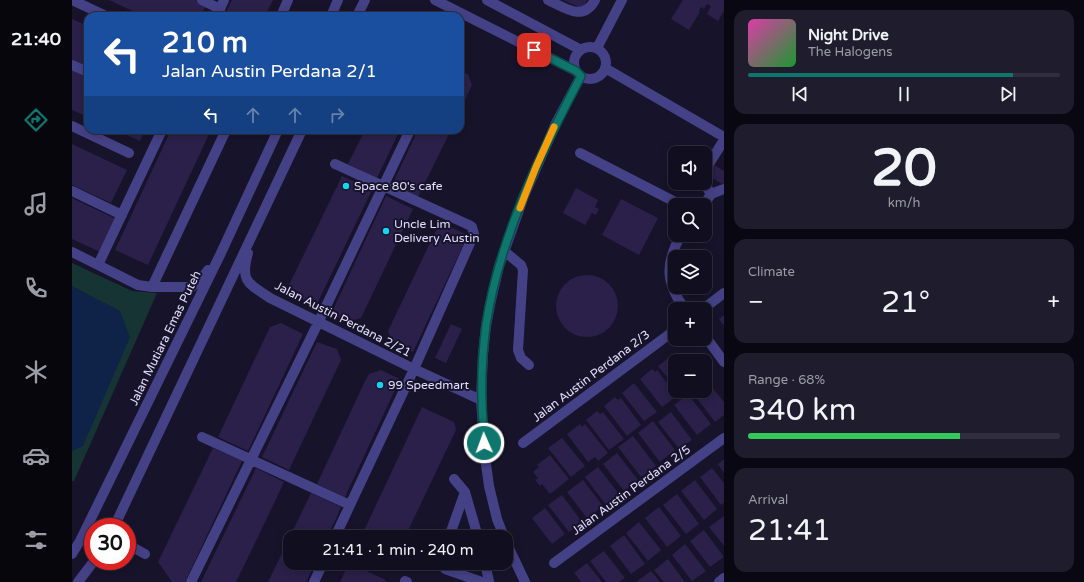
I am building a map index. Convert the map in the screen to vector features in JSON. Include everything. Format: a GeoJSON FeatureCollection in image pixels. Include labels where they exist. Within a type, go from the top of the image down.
{"type":"FeatureCollection","features":[{"type":"Feature","properties":{"kind":"street"},"geometry":{"type":"LineString","coordinates":[[72,0],[98,12]]}},
{"type":"Feature","properties":{"kind":"street"},"geometry":{"type":"LineString","coordinates":[[202,0],[220,8]]}},
{"type":"Feature","properties":{"kind":"street"},"geometry":{"type":"LineString","coordinates":[[283,12],[288,0]]}},
{"type":"Feature","properties":{"kind":"street"},"geometry":{"type":"LineString","coordinates":[[333,12],[338,0]]}},
{"type":"Feature","properties":{"kind":"street"},"geometry":{"type":"LineString","coordinates":[[359,12],[365,0]]}},
{"type":"Feature","properties":{"kind":"street"},"geometry":{"type":"LineString","coordinates":[[360,12],[369,0]]}},
{"type":"Feature","properties":{"kind":"street"},"geometry":{"type":"LineString","coordinates":[[435,0],[459,12]]}},
{"type":"Feature","properties":{"kind":"street"},"geometry":{"type":"LineString","coordinates":[[487,0],[581,50]]}},
{"type":"Feature","properties":{"kind":"street"},"geometry":{"type":"LineString","coordinates":[[548,0],[570,11],[580,12],[591,6],[594,0]]}},
{"type":"Feature","properties":{"kind":"street"},"geometry":{"type":"LineString","coordinates":[[597,48],[622,0]]}},
{"type":"Feature","properties":{"kind":"street"},"geometry":{"type":"LineString","coordinates":[[464,15],[578,73],[590,79],[595,78],[603,72],[605,68],[605,59],[604,54],[597,48],[591,47],[581,50],[575,57],[574,62],[578,73],[536,167],[504,251],[491,300],[483,354],[482,400],[486,464],[497,519],[501,530]]}},
{"type":"Feature","properties":{"kind":"street"},"geometry":{"type":"LineString","coordinates":[[72,65],[84,70]]}},
{"type":"Feature","properties":{"kind":"street"},"geometry":{"type":"LineString","coordinates":[[605,68],[724,136]]}},
{"type":"Feature","properties":{"kind":"street"},"geometry":{"type":"LineString","coordinates":[[72,126],[84,132]]}},
{"type":"Feature","properties":{"kind":"street"},"geometry":{"type":"LineString","coordinates":[[89,134],[129,153]]}},
{"type":"Feature","properties":{"kind":"street"},"geometry":{"type":"LineString","coordinates":[[98,265],[160,134]]}},
{"type":"Feature","properties":{"kind":"street"},"geometry":{"type":"LineString","coordinates":[[152,286],[224,134]]}},
{"type":"Feature","properties":{"kind":"street","name":"Jalan Mutiara Emas Puteh"},"geometry":{"type":"LineString","coordinates":[[72,554],[80,541],[222,253],[276,134]]}},
{"type":"Feature","properties":{"kind":"street"},"geometry":{"type":"LineString","coordinates":[[118,518],[300,134]]}},
{"type":"Feature","properties":{"kind":"street"},"geometry":{"type":"LineString","coordinates":[[192,582],[319,322],[408,134]]}},
{"type":"Feature","properties":{"kind":"street"},"geometry":{"type":"LineString","coordinates":[[712,160],[724,140]]}},
{"type":"Feature","properties":{"kind":"street"},"geometry":{"type":"LineString","coordinates":[[580,153],[668,198]]}},
{"type":"Feature","properties":{"kind":"street"},"geometry":{"type":"LineString","coordinates":[[335,164],[469,225],[472,227],[474,234],[414,369],[338,530]]}},
{"type":"Feature","properties":{"kind":"street"},"geometry":{"type":"LineString","coordinates":[[708,198],[711,194],[724,189]]}},
{"type":"Feature","properties":{"kind":"street"},"geometry":{"type":"LineString","coordinates":[[708,190],[711,194]]}},
{"type":"Feature","properties":{"kind":"street"},"geometry":{"type":"LineString","coordinates":[[72,191],[122,214]]}},
{"type":"Feature","properties":{"kind":"street","name":"Jalan Austin Perdana 2/21"},"geometry":{"type":"LineString","coordinates":[[256,226],[246,260],[245,278],[248,283],[270,298],[414,369],[482,400]]}},
{"type":"Feature","properties":{"kind":"street"},"geometry":{"type":"LineString","coordinates":[[678,242],[672,253],[669,271],[672,288],[679,302]]}},
{"type":"Feature","properties":{"kind":"street"},"geometry":{"type":"LineString","coordinates":[[504,251],[521,264],[523,270],[518,350],[521,358],[529,365]]}},
{"type":"Feature","properties":{"kind":"street"},"geometry":{"type":"LineString","coordinates":[[72,252],[138,284],[152,286],[192,287],[201,279],[222,253]]}},
{"type":"Feature","properties":{"kind":"street"},"geometry":{"type":"LineString","coordinates":[[712,302],[724,293]]}},
{"type":"Feature","properties":{"kind":"street","name":"Jalan Austin Perdana 2/3"},"geometry":{"type":"LineString","coordinates":[[523,443],[668,335]]}},
{"type":"Feature","properties":{"kind":"street"},"geometry":{"type":"LineString","coordinates":[[712,346],[724,362]]}},
{"type":"Feature","properties":{"kind":"street"},"geometry":{"type":"LineString","coordinates":[[202,437],[350,505]]}},
{"type":"Feature","properties":{"kind":"street","name":"Jalan Austin Perdana 2/5"},"geometry":{"type":"LineString","coordinates":[[554,563],[724,438]]}},
{"type":"Feature","properties":{"kind":"street"},"geometry":{"type":"LineString","coordinates":[[454,479],[465,492],[476,530]]}},
{"type":"Feature","properties":{"kind":"street"},"geometry":{"type":"LineString","coordinates":[[451,530],[465,492]]}},
{"type":"Feature","properties":{"kind":"street"},"geometry":{"type":"LineString","coordinates":[[136,549],[145,554]]}},
{"type":"Feature","properties":{"kind":"street"},"geometry":{"type":"LineString","coordinates":[[513,557],[525,582]]}},
{"type":"Feature","properties":{"kind":"street"},"geometry":{"type":"LineString","coordinates":[[78,582],[87,570]]}},
{"type":"Feature","properties":{"kind":"street"},"geometry":{"type":"LineString","coordinates":[[314,582],[320,570]]}},
{"type":"Feature","properties":{"kind":"street"},"geometry":{"type":"LineString","coordinates":[[448,570],[482,582]]}},
{"type":"Feature","properties":{"kind":"street"},"geometry":{"type":"LineString","coordinates":[[487,570],[489,576],[488,582]]}},
{"type":"Feature","properties":{"kind":"street"},"geometry":{"type":"LineString","coordinates":[[719,582],[724,578]]}},
{"type":"Feature","properties":{"kind":"green space"},"geometry":{"type":"Polygon","coordinates":[[[72,263],[132,291],[157,293],[74,481],[72,481],[72,263]]]}},
{"type":"Feature","properties":{"kind":"water"},"geometry":{"type":"Polygon","coordinates":[[[72,286],[120,311],[130,337],[83,446],[72,451],[72,286]]]}},
{"type":"Feature","properties":{"kind":"building"},"geometry":{"type":"Polygon","coordinates":[[[109,0],[196,0],[206,5],[203,12],[134,12],[109,0]]]}},
{"type":"Feature","properties":{"kind":"building"},"geometry":{"type":"Polygon","coordinates":[[[232,0],[273,0],[267,12],[226,12],[232,0]]]}},
{"type":"Feature","properties":{"kind":"building"},"geometry":{"type":"Polygon","coordinates":[[[563,0],[587,0],[583,9],[563,0]]]}},
{"type":"Feature","properties":{"kind":"building"},"geometry":{"type":"Polygon","coordinates":[[[683,0],[724,0],[724,11],[718,21],[707,14],[711,6],[707,4],[704,9],[701,7],[700,12],[689,30],[671,19],[683,0]]]}},
{"type":"Feature","properties":{"kind":"building"},"geometry":{"type":"Polygon","coordinates":[[[72,19],[84,24],[84,65],[72,60],[72,19]]]}},
{"type":"Feature","properties":{"kind":"building"},"geometry":{"type":"Polygon","coordinates":[[[72,69],[84,74],[84,115],[72,110],[72,69]]]}},
{"type":"Feature","properties":{"kind":"building"},"geometry":{"type":"Polygon","coordinates":[[[464,73],[468,74],[472,85],[464,102],[464,73]]]}},
{"type":"Feature","properties":{"kind":"building"},"geometry":{"type":"Polygon","coordinates":[[[124,134],[143,134],[140,141],[124,134]]]}},
{"type":"Feature","properties":{"kind":"building"},"geometry":{"type":"Polygon","coordinates":[[[169,134],[209,134],[148,265],[115,250],[169,134]]]}},
{"type":"Feature","properties":{"kind":"building"},"geometry":{"type":"Polygon","coordinates":[[[363,134],[398,134],[377,178],[348,164],[363,134]]]}},
{"type":"Feature","properties":{"kind":"building"},"geometry":{"type":"Polygon","coordinates":[[[416,134],[449,134],[418,197],[392,185],[416,134]]]}},
{"type":"Feature","properties":{"kind":"building"},"geometry":{"type":"Polygon","coordinates":[[[72,144],[127,170],[111,203],[72,185],[72,144]]]}},
{"type":"Feature","properties":{"kind":"building"},"geometry":{"type":"Polygon","coordinates":[[[714,165],[724,171],[724,185],[712,178],[712,168],[714,165]]]}},
{"type":"Feature","properties":{"kind":"building"},"geometry":{"type":"Polygon","coordinates":[[[342,176],[372,190],[316,306],[295,297],[289,285],[342,176]]]}},
{"type":"Feature","properties":{"kind":"building"},"geometry":{"type":"Polygon","coordinates":[[[576,188],[598,200],[595,207],[599,209],[596,215],[592,213],[585,225],[563,213],[576,188]]]}},
{"type":"Feature","properties":{"kind":"building"},"geometry":{"type":"Polygon","coordinates":[[[386,196],[413,209],[361,318],[348,322],[331,314],[386,196]]]}},
{"type":"Feature","properties":{"kind":"building"},"geometry":{"type":"Polygon","coordinates":[[[72,198],[116,219],[100,252],[72,239],[72,198]]]}},
{"type":"Feature","properties":{"kind":"building"},"geometry":{"type":"Polygon","coordinates":[[[621,199],[658,218],[639,255],[602,235],[621,199]]]}},
{"type":"Feature","properties":{"kind":"building"},"geometry":{"type":"Polygon","coordinates":[[[440,222],[468,235],[413,352],[392,342],[388,331],[440,222]]]}},
{"type":"Feature","properties":{"kind":"building"},"geometry":{"type":"Polygon","coordinates":[[[587,275],[604,280],[609,284],[613,289],[618,306],[613,323],[609,328],[604,332],[587,337],[570,332],[565,328],[561,323],[556,306],[561,289],[565,284],[570,280],[587,275]]]}},
{"type":"Feature","properties":{"kind":"building"},"geometry":{"type":"Polygon","coordinates":[[[724,315],[724,326],[719,319],[724,315]]]}},
{"type":"Feature","properties":{"kind":"building"},"geometry":{"type":"Polygon","coordinates":[[[281,323],[303,334],[248,451],[218,437],[270,327],[281,323]]]}},
{"type":"Feature","properties":{"kind":"building"},"geometry":{"type":"Polygon","coordinates":[[[451,324],[462,329],[446,363],[435,358],[451,324]]]}},
{"type":"Feature","properties":{"kind":"building"},"geometry":{"type":"Polygon","coordinates":[[[317,342],[337,349],[341,360],[289,470],[262,457],[317,342]]]}},
{"type":"Feature","properties":{"kind":"building"},"geometry":{"type":"Polygon","coordinates":[[[668,358],[668,378],[658,366],[668,358]]]}},
{"type":"Feature","properties":{"kind":"building"},"geometry":{"type":"Polygon","coordinates":[[[652,369],[655,372],[657,370],[668,384],[668,398],[674,398],[662,407],[640,379],[652,369]]]}},
{"type":"Feature","properties":{"kind":"building"},"geometry":{"type":"Polygon","coordinates":[[[381,370],[400,379],[345,497],[317,484],[365,381],[369,374],[381,370]]]}},
{"type":"Feature","properties":{"kind":"building"},"geometry":{"type":"Polygon","coordinates":[[[634,383],[657,412],[644,421],[622,393],[634,383]]]}},
{"type":"Feature","properties":{"kind":"building"},"geometry":{"type":"Polygon","coordinates":[[[712,387],[724,402],[724,415],[715,422],[697,398],[712,398],[712,387]]]}},
{"type":"Feature","properties":{"kind":"building"},"geometry":{"type":"Polygon","coordinates":[[[615,397],[618,400],[621,398],[641,425],[627,436],[604,406],[615,397]]]}},
{"type":"Feature","properties":{"kind":"building"},"geometry":{"type":"Polygon","coordinates":[[[683,398],[691,398],[711,424],[697,435],[674,405],[683,398]]]}},
{"type":"Feature","properties":{"kind":"building"},"geometry":{"type":"Polygon","coordinates":[[[422,407],[454,422],[456,430],[408,530],[364,530],[422,407]]]}},
{"type":"Feature","properties":{"kind":"building"},"geometry":{"type":"Polygon","coordinates":[[[597,411],[600,414],[603,412],[624,439],[609,450],[586,420],[597,411]]]}},
{"type":"Feature","properties":{"kind":"building"},"geometry":{"type":"Polygon","coordinates":[[[671,412],[692,440],[679,449],[658,422],[671,412]]]}},
{"type":"Feature","properties":{"kind":"building"},"geometry":{"type":"Polygon","coordinates":[[[653,421],[675,450],[660,462],[638,433],[653,421]]]}},
{"type":"Feature","properties":{"kind":"building"},"geometry":{"type":"Polygon","coordinates":[[[580,424],[582,427],[585,424],[608,453],[598,461],[595,457],[588,462],[567,434],[580,424]]]}},
{"type":"Feature","properties":{"kind":"building"},"geometry":{"type":"Polygon","coordinates":[[[633,436],[656,466],[641,477],[618,447],[633,436]]]}},
{"type":"Feature","properties":{"kind":"building"},"geometry":{"type":"Polygon","coordinates":[[[562,438],[585,466],[571,477],[548,448],[562,438]]]}},
{"type":"Feature","properties":{"kind":"building"},"geometry":{"type":"Polygon","coordinates":[[[213,448],[242,461],[185,582],[172,582],[158,562],[213,448]]]}},
{"type":"Feature","properties":{"kind":"building"},"geometry":{"type":"Polygon","coordinates":[[[617,453],[638,480],[624,491],[603,464],[617,453]]]}},
{"type":"Feature","properties":{"kind":"building"},"geometry":{"type":"Polygon","coordinates":[[[550,455],[569,479],[550,494],[542,484],[540,486],[535,480],[538,478],[533,472],[539,467],[537,465],[550,455]]]}},
{"type":"Feature","properties":{"kind":"building"},"geometry":{"type":"Polygon","coordinates":[[[724,459],[724,473],[718,464],[724,459]]]}},
{"type":"Feature","properties":{"kind":"building"},"geometry":{"type":"Polygon","coordinates":[[[598,467],[619,494],[606,505],[585,477],[598,467]]]}},
{"type":"Feature","properties":{"kind":"building"},"geometry":{"type":"Polygon","coordinates":[[[256,468],[284,482],[257,539],[236,582],[201,582],[256,468]]]}},
{"type":"Feature","properties":{"kind":"building"},"geometry":{"type":"Polygon","coordinates":[[[712,468],[724,483],[724,503],[721,505],[700,477],[712,468]]]}},
{"type":"Feature","properties":{"kind":"building"},"geometry":{"type":"Polygon","coordinates":[[[583,480],[603,506],[587,518],[567,492],[583,480]]]}},
{"type":"Feature","properties":{"kind":"building"},"geometry":{"type":"Polygon","coordinates":[[[695,480],[717,509],[704,520],[681,491],[695,480]]]}},
{"type":"Feature","properties":{"kind":"building"},"geometry":{"type":"Polygon","coordinates":[[[311,493],[341,507],[330,530],[293,530],[311,493]]]}},
{"type":"Feature","properties":{"kind":"building"},"geometry":{"type":"Polygon","coordinates":[[[677,494],[699,524],[686,534],[663,505],[677,494]]]}},
{"type":"Feature","properties":{"kind":"building"},"geometry":{"type":"Polygon","coordinates":[[[562,495],[582,522],[569,532],[548,505],[562,495]]]}},
{"type":"Feature","properties":{"kind":"building"},"geometry":{"type":"Polygon","coordinates":[[[659,507],[681,536],[667,547],[645,518],[659,507]]]}},
{"type":"Feature","properties":{"kind":"building"},"geometry":{"type":"Polygon","coordinates":[[[545,508],[565,534],[552,544],[532,518],[545,508]]]}},
{"type":"Feature","properties":{"kind":"building"},"geometry":{"type":"Polygon","coordinates":[[[724,516],[724,546],[709,527],[724,516]]]}},
{"type":"Feature","properties":{"kind":"building"},"geometry":{"type":"Polygon","coordinates":[[[639,522],[661,550],[648,561],[626,533],[639,522]]]}},
{"type":"Feature","properties":{"kind":"building"},"geometry":{"type":"Polygon","coordinates":[[[704,530],[724,557],[710,567],[690,541],[704,530]]]}},
{"type":"Feature","properties":{"kind":"building"},"geometry":{"type":"Polygon","coordinates":[[[624,535],[645,564],[631,574],[610,546],[624,535]]]}},
{"type":"Feature","properties":{"kind":"building"},"geometry":{"type":"Polygon","coordinates":[[[685,544],[706,571],[692,581],[672,555],[685,544]]]}},
{"type":"Feature","properties":{"kind":"building"},"geometry":{"type":"Polygon","coordinates":[[[283,551],[283,570],[312,570],[306,582],[268,582],[283,551]]]}},
{"type":"Feature","properties":{"kind":"building"},"geometry":{"type":"Polygon","coordinates":[[[604,551],[625,578],[619,582],[606,582],[590,561],[604,551]]]}},
{"type":"Feature","properties":{"kind":"building"},"geometry":{"type":"Polygon","coordinates":[[[668,559],[685,582],[664,582],[654,570],[668,559]]]}},
{"type":"Feature","properties":{"kind":"building"},"geometry":{"type":"Polygon","coordinates":[[[587,563],[602,582],[581,582],[574,573],[587,563]]]}},
{"type":"Feature","properties":{"kind":"building"},"geometry":{"type":"Polygon","coordinates":[[[346,570],[364,570],[386,580],[385,582],[340,582],[346,570]]]}},
{"type":"Feature","properties":{"kind":"building"},"geometry":{"type":"Polygon","coordinates":[[[651,571],[660,582],[636,582],[651,571]]]}},
{"type":"Feature","properties":{"kind":"slow traffic"},"geometry":{"type":"LineString","coordinates":[[520,208],[554,127]]}},
{"type":"Feature","properties":{"kind":"place","name":"Space 80's cafe"},"geometry":{"type":"Point","coordinates":[346,186]}},
{"type":"Feature","properties":{"kind":"place","name":"Uncle Lim Delivery Austin"},"geometry":{"type":"Point","coordinates":[386,231]}},
{"type":"Feature","properties":{"kind":"place","name":"99 Speedmart"},"geometry":{"type":"Point","coordinates":[380,385]}},
{"type":"Feature","properties":{"kind":"route"},"geometry":{"type":"LineString","coordinates":[[484,443],[482,400],[483,354],[486,326],[499,266],[536,167],[556,123],[581,76],[576,71],[534,50]]}}]}
